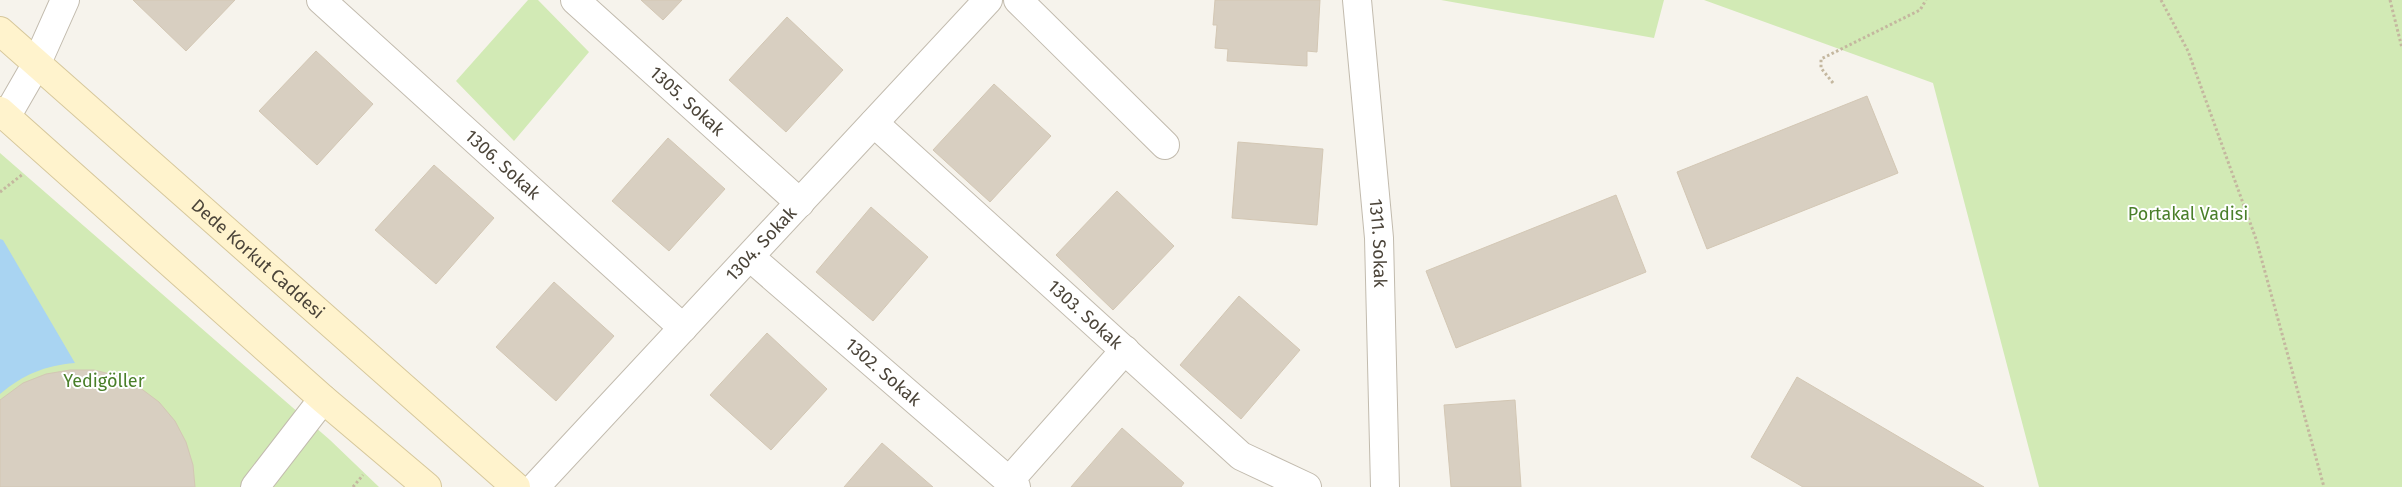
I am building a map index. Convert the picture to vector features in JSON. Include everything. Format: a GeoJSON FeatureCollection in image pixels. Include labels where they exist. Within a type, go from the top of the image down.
{"type":"FeatureCollection","features":[{"type":"Feature","properties":{"kind":"main road","name":"Dede Korkut Caddesi"},"geometry":{"type":"LineString","coordinates":[[0,31],[36,65],[516,487]]}},
{"type":"Feature","properties":{"kind":"main road"},"geometry":{"type":"LineString","coordinates":[[3,114],[418,484]]}},
{"type":"Feature","properties":{"kind":"street"},"geometry":{"type":"LineString","coordinates":[[3,114],[36,65],[65,0]]}},
{"type":"Feature","properties":{"kind":"street","name":"1305. Sokak"},"geometry":{"type":"LineString","coordinates":[[575,0],[800,203]]}},
{"type":"Feature","properties":{"kind":"street","name":"1304. Sokak"},"geometry":{"type":"LineString","coordinates":[[536,487],[988,0]]}},
{"type":"Feature","properties":{"kind":"street"},"geometry":{"type":"LineString","coordinates":[[1018,0],[1165,144]]}},
{"type":"Feature","properties":{"kind":"street","name":"1311. Sokak"},"geometry":{"type":"LineString","coordinates":[[1357,0],[1378,238],[1385,487]]}},
{"type":"Feature","properties":{"kind":"street","name":"1306. Sokak"},"geometry":{"type":"LineString","coordinates":[[334,4],[683,328]]}},
{"type":"Feature","properties":{"kind":"street","name":"1303. Sokak"},"geometry":{"type":"LineString","coordinates":[[874,123],[1241,456],[1307,487]]}},
{"type":"Feature","properties":{"kind":"street","name":"1302. Sokak"},"geometry":{"type":"LineString","coordinates":[[750,257],[1012,484]]}},
{"type":"Feature","properties":{"kind":"street"},"geometry":{"type":"LineString","coordinates":[[1012,484],[1125,350]]}},
{"type":"Feature","properties":{"kind":"street"},"geometry":{"type":"LineString","coordinates":[[255,487],[323,399]]}},
{"type":"Feature","properties":{"kind":"path"},"geometry":{"type":"LineString","coordinates":[[1833,83],[1821,68],[1821,59],[1920,10],[1926,0]]}},
{"type":"Feature","properties":{"kind":"path"},"geometry":{"type":"LineString","coordinates":[[2160,0],[2188,51],[2256,239],[2324,487]]}},
{"type":"Feature","properties":{"kind":"path"},"geometry":{"type":"LineString","coordinates":[[2390,0],[2402,48]]}},
{"type":"Feature","properties":{"kind":"path"},"geometry":{"type":"LineString","coordinates":[[0,192],[24,173],[18,168]]}},
{"type":"Feature","properties":{"kind":"green space"},"geometry":{"type":"Polygon","coordinates":[[[528,0],[538,0],[589,52],[514,141],[456,81],[528,0]]]}},
{"type":"Feature","properties":{"kind":"green space"},"geometry":{"type":"Polygon","coordinates":[[[1441,0],[1664,0],[1654,38],[1441,0]]]}},
{"type":"Feature","properties":{"kind":"green space","name":"Portakal Vadisi"},"geometry":{"type":"Polygon","coordinates":[[[1704,0],[2402,0],[2402,487],[2039,487],[1933,83],[1704,0]]]}},
{"type":"Feature","properties":{"kind":"green space","name":"Yedigöller"},"geometry":{"type":"Polygon","coordinates":[[[0,153],[330,440],[379,487],[0,487],[0,153]]]}},
{"type":"Feature","properties":{"kind":"water"},"geometry":{"type":"Polygon","coordinates":[[[0,239],[3,240],[75,363],[54,366],[35,372],[17,381],[0,394],[0,239]]]}},
{"type":"Feature","properties":{"kind":"building"},"geometry":{"type":"Polygon","coordinates":[[[133,0],[235,0],[186,51],[133,0]]]}},
{"type":"Feature","properties":{"kind":"building"},"geometry":{"type":"Polygon","coordinates":[[[641,0],[682,0],[663,20],[641,0]]]}},
{"type":"Feature","properties":{"kind":"building"},"geometry":{"type":"Polygon","coordinates":[[[1215,0],[1320,0],[1317,52],[1307,51],[1307,66],[1227,61],[1228,49],[1215,48],[1217,25],[1213,25],[1215,0]]]}},
{"type":"Feature","properties":{"kind":"building"},"geometry":{"type":"Polygon","coordinates":[[[787,17],[843,70],[786,132],[729,80],[787,17]]]}},
{"type":"Feature","properties":{"kind":"building"},"geometry":{"type":"Polygon","coordinates":[[[316,51],[373,104],[317,165],[259,111],[316,51]]]}},
{"type":"Feature","properties":{"kind":"building"},"geometry":{"type":"Polygon","coordinates":[[[994,84],[1051,136],[990,202],[933,150],[994,84]]]}},
{"type":"Feature","properties":{"kind":"building"},"geometry":{"type":"Polygon","coordinates":[[[1867,96],[1898,173],[1707,249],[1677,172],[1867,96]]]}},
{"type":"Feature","properties":{"kind":"building"},"geometry":{"type":"Polygon","coordinates":[[[668,138],[725,189],[669,251],[612,201],[668,138]]]}},
{"type":"Feature","properties":{"kind":"building"},"geometry":{"type":"Polygon","coordinates":[[[1238,142],[1323,149],[1317,225],[1232,218],[1238,142]]]}},
{"type":"Feature","properties":{"kind":"building"},"geometry":{"type":"Polygon","coordinates":[[[434,165],[494,218],[436,284],[375,230],[434,165]]]}},
{"type":"Feature","properties":{"kind":"building"},"geometry":{"type":"Polygon","coordinates":[[[1117,191],[1174,246],[1113,310],[1056,255],[1117,191]]]}},
{"type":"Feature","properties":{"kind":"building"},"geometry":{"type":"Polygon","coordinates":[[[1616,195],[1646,272],[1456,348],[1426,271],[1616,195]]]}},
{"type":"Feature","properties":{"kind":"building"},"geometry":{"type":"Polygon","coordinates":[[[871,207],[928,257],[873,321],[816,272],[871,207]]]}},
{"type":"Feature","properties":{"kind":"building"},"geometry":{"type":"Polygon","coordinates":[[[554,282],[614,336],[556,401],[496,347],[554,282]]]}},
{"type":"Feature","properties":{"kind":"building"},"geometry":{"type":"Polygon","coordinates":[[[1239,296],[1300,350],[1241,419],[1180,365],[1239,296]]]}},
{"type":"Feature","properties":{"kind":"building"},"geometry":{"type":"Polygon","coordinates":[[[767,333],[827,389],[771,450],[710,395],[767,333]]]}},
{"type":"Feature","properties":{"kind":"building"},"geometry":{"type":"Polygon","coordinates":[[[70,370],[94,370],[118,376],[139,387],[159,402],[175,421],[186,442],[193,465],[195,487],[0,487],[0,400],[23,383],[46,374],[70,370]]]}},
{"type":"Feature","properties":{"kind":"building"},"geometry":{"type":"Polygon","coordinates":[[[1797,377],[1984,487],[1803,487],[1751,457],[1797,377]]]}},
{"type":"Feature","properties":{"kind":"building"},"geometry":{"type":"Polygon","coordinates":[[[1515,400],[1521,487],[1451,487],[1444,405],[1515,400]]]}},
{"type":"Feature","properties":{"kind":"building"},"geometry":{"type":"Polygon","coordinates":[[[1122,428],[1184,483],[1181,487],[1071,487],[1122,428]]]}},
{"type":"Feature","properties":{"kind":"building"},"geometry":{"type":"Polygon","coordinates":[[[882,443],[933,487],[844,487],[882,443]]]}}]}
